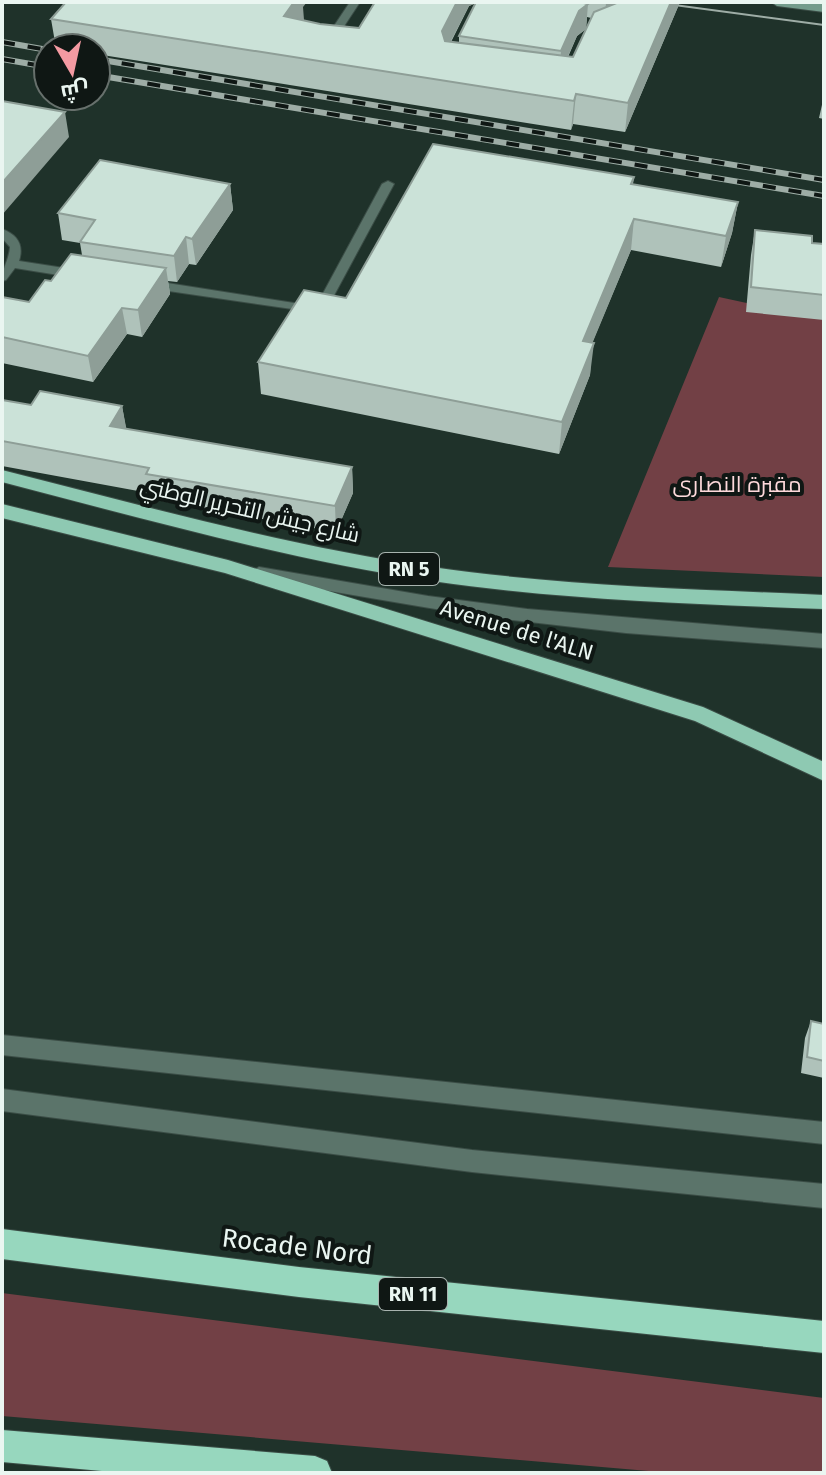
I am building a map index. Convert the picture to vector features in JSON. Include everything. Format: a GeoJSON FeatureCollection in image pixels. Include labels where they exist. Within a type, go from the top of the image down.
{"type":"FeatureCollection","features":[{"type":"Feature","properties":{"kind":"highway","name":"شارع جيش التحرير الوطني"},"geometry":{"type":"LineString","coordinates":[[2,476],[242,537],[431,574],[594,592],[824,602]]}},
{"type":"Feature","properties":{"kind":"highway","name":"Avenue de l'ALN"},"geometry":{"type":"LineString","coordinates":[[2,511],[228,567],[703,715],[824,772]]}},
{"type":"Feature","properties":{"kind":"highway","name":"Rocade Nord"},"geometry":{"type":"LineString","coordinates":[[2,1244],[315,1284],[824,1337]]}},
{"type":"Feature","properties":{"kind":"highway"},"geometry":{"type":"LineString","coordinates":[[2,1446],[315,1473]]}},
{"type":"Feature","properties":{"kind":"main road"},"geometry":{"type":"LineString","coordinates":[[777,2],[824,8]]}},
{"type":"Feature","properties":{"kind":"street"},"geometry":{"type":"LineString","coordinates":[[228,567],[427,602],[538,616],[732,636],[824,641]]}},
{"type":"Feature","properties":{"kind":"street"},"geometry":{"type":"LineString","coordinates":[[2,1045],[824,1133]]}},
{"type":"Feature","properties":{"kind":"street"},"geometry":{"type":"LineString","coordinates":[[2,1100],[472,1161],[824,1196]]}},
{"type":"Feature","properties":{"kind":"lane"},"geometry":{"type":"LineString","coordinates":[[325,48],[355,2]]}},
{"type":"Feature","properties":{"kind":"lane"},"geometry":{"type":"LineString","coordinates":[[138,283],[301,308],[320,306],[388,184]]}},
{"type":"Feature","properties":{"kind":"lane"},"geometry":{"type":"LineString","coordinates":[[2,233],[14,241],[16,256],[2,277]]}},
{"type":"Feature","properties":{"kind":"lane"},"geometry":{"type":"LineString","coordinates":[[13,264],[91,276]]}},
{"type":"Feature","properties":{"kind":"green space","name":"مقبرة النصارى"},"geometry":{"type":"Polygon","coordinates":[[[719,297],[820,319],[824,305],[824,577],[608,567],[719,297]]]}},
{"type":"Feature","properties":{"kind":"green space"},"geometry":{"type":"Polygon","coordinates":[[[2,1293],[824,1398],[824,1473],[672,1473],[2,1416],[2,1293]]]}},
{"type":"Feature","properties":{"kind":"building"},"geometry":{"type":"Polygon","coordinates":[[[66,2],[294,2],[284,16],[359,28],[375,2],[457,2],[442,31],[445,41],[573,57],[594,12],[619,2],[671,2],[628,103],[576,94],[574,101],[51,19],[66,2]]]}},
{"type":"Feature","properties":{"kind":"building"},"geometry":{"type":"Polygon","coordinates":[[[476,2],[588,4],[579,11],[561,51],[459,36],[476,2]]]}},
{"type":"Feature","properties":{"kind":"building"},"geometry":{"type":"Polygon","coordinates":[[[2,101],[32,106],[32,112],[65,112],[2,183],[2,101]]]}},
{"type":"Feature","properties":{"kind":"building"},"geometry":{"type":"Polygon","coordinates":[[[433,144],[634,177],[631,184],[738,202],[726,236],[634,219],[583,341],[594,343],[562,422],[258,362],[304,290],[346,298],[433,144]]]}},
{"type":"Feature","properties":{"kind":"building"},"geometry":{"type":"Polygon","coordinates":[[[100,160],[230,184],[192,239],[186,237],[174,256],[80,242],[95,220],[58,213],[100,160]]]}},
{"type":"Feature","properties":{"kind":"building"},"geometry":{"type":"Polygon","coordinates":[[[755,230],[812,236],[812,243],[824,244],[824,295],[751,287],[755,230]]]}},
{"type":"Feature","properties":{"kind":"building"},"geometry":{"type":"Polygon","coordinates":[[[71,254],[166,268],[138,310],[122,308],[88,356],[2,337],[2,297],[29,302],[45,280],[51,281],[71,254]]]}},
{"type":"Feature","properties":{"kind":"building"},"geometry":{"type":"Polygon","coordinates":[[[40,391],[122,406],[110,426],[352,467],[335,506],[146,474],[149,468],[2,441],[2,400],[31,405],[40,391]]]}},
{"type":"Feature","properties":{"kind":"building"},"geometry":{"type":"Polygon","coordinates":[[[811,1021],[824,1024],[824,1061],[807,1057],[811,1021]]]}},
{"type":"Feature","properties":{"kind":"tram line"},"geometry":{"type":"LineString","coordinates":[[652,2],[824,25]]}},
{"type":"Feature","properties":{"kind":"railway"},"geometry":{"type":"LineString","coordinates":[[2,42],[32,47]]}},
{"type":"Feature","properties":{"kind":"railway"},"geometry":{"type":"LineString","coordinates":[[2,59],[32,64]]}},
{"type":"Feature","properties":{"kind":"railway"},"geometry":{"type":"LineString","coordinates":[[112,62],[824,180]]}},
{"type":"Feature","properties":{"kind":"railway"},"geometry":{"type":"LineString","coordinates":[[112,78],[824,196]]}}]}
